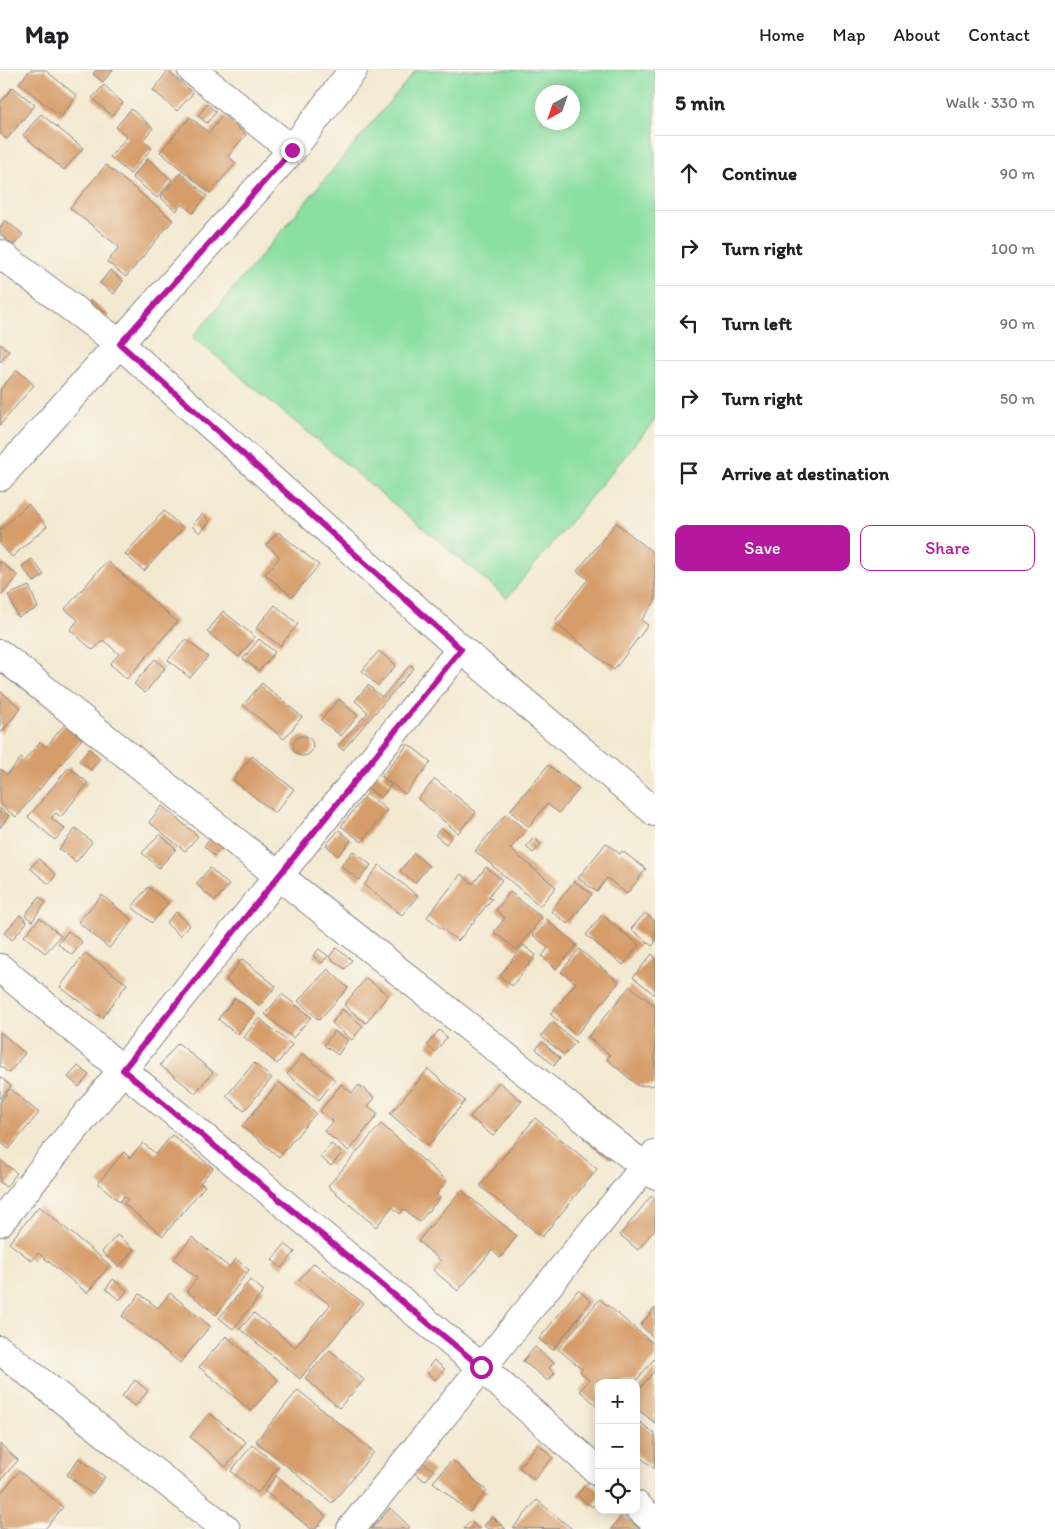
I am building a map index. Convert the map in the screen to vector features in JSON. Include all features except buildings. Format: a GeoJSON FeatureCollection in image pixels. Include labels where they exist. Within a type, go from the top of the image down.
{"type":"FeatureCollection","features":[{"type":"Feature","properties":{"kind":"street"},"geometry":{"type":"LineString","coordinates":[[192,70],[292,150]]}},
{"type":"Feature","properties":{"kind":"street"},"geometry":{"type":"LineString","coordinates":[[0,478],[292,150],[353,70]]}},
{"type":"Feature","properties":{"kind":"street"},"geometry":{"type":"LineString","coordinates":[[0,254],[120,344],[461,649],[655,812]]}},
{"type":"Feature","properties":{"kind":"street"},"geometry":{"type":"LineString","coordinates":[[0,1222],[461,649]]}},
{"type":"Feature","properties":{"kind":"street"},"geometry":{"type":"LineString","coordinates":[[0,654],[279,876],[652,1166],[481,1367],[351,1529]]}},
{"type":"Feature","properties":{"kind":"street"},"geometry":{"type":"LineString","coordinates":[[0,968],[481,1367],[596,1469]]}},
{"type":"Feature","properties":{"kind":"street"},"geometry":{"type":"LineString","coordinates":[[0,1350],[226,1529]]}},
{"type":"Feature","properties":{"kind":"street"},"geometry":{"type":"LineString","coordinates":[[640,1509],[655,1522]]}},
{"type":"Feature","properties":{"kind":"green space"},"geometry":{"type":"Polygon","coordinates":[[[416,70],[655,70],[655,420],[507,598],[193,337],[416,70]]]}},
{"type":"Feature","properties":{"kind":"route"},"geometry":{"type":"LineString","coordinates":[[292,150],[120,344],[461,649],[123,1070],[481,1367]]}}]}
